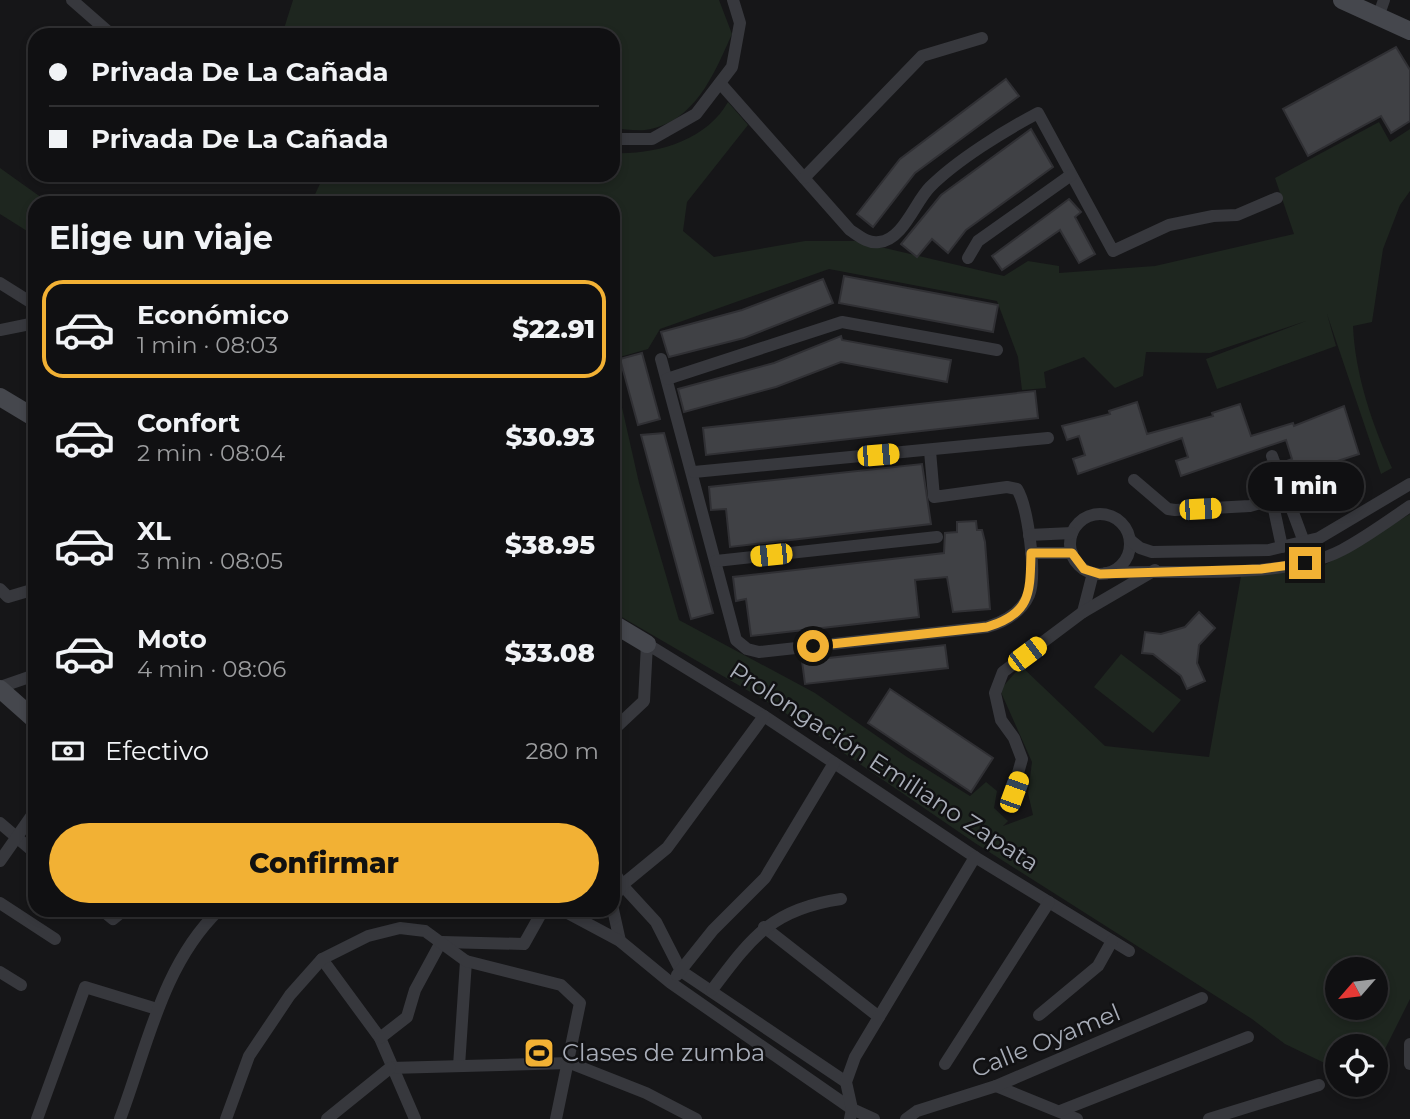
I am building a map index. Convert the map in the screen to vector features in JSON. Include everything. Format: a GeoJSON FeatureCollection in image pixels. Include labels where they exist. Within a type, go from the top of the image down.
{"type":"FeatureCollection","features":[{"type":"Feature","properties":{"kind":"street"},"geometry":{"type":"LineString","coordinates":[[72,0],[104,28]]}},
{"type":"Feature","properties":{"kind":"street"},"geometry":{"type":"LineString","coordinates":[[620,139],[652,139],[696,114],[732,67],[740,23],[733,0]]}},
{"type":"Feature","properties":{"kind":"street"},"geometry":{"type":"LineString","coordinates":[[1342,0],[1410,31]]}},
{"type":"Feature","properties":{"kind":"street"},"geometry":{"type":"LineString","coordinates":[[1378,17],[1384,0]]}},
{"type":"Feature","properties":{"kind":"street"},"geometry":{"type":"LineString","coordinates":[[804,178],[922,56],[982,38]]}},
{"type":"Feature","properties":{"kind":"street"},"geometry":{"type":"LineString","coordinates":[[720,83],[850,230],[866,241],[880,243],[893,235],[929,188],[1013,126],[1038,113],[1113,251],[1169,225],[1213,216],[1237,215],[1277,198]]}},
{"type":"Feature","properties":{"kind":"street"},"geometry":{"type":"LineString","coordinates":[[968,258],[978,241],[1071,174]]}},
{"type":"Feature","properties":{"kind":"street"},"geometry":{"type":"LineString","coordinates":[[0,283],[28,301]]}},
{"type":"Feature","properties":{"kind":"street"},"geometry":{"type":"LineString","coordinates":[[667,379],[842,321],[997,350]]}},
{"type":"Feature","properties":{"kind":"street"},"geometry":{"type":"LineString","coordinates":[[0,330],[28,324]]}},
{"type":"Feature","properties":{"kind":"street"},"geometry":{"type":"LineString","coordinates":[[661,359],[694,472],[736,640],[747,649],[759,652],[987,627],[1004,622],[1023,605],[1030,593],[1031,553],[1024,500],[1017,489],[1007,487],[934,497],[930,450]]}},
{"type":"Feature","properties":{"kind":"street"},"geometry":{"type":"LineString","coordinates":[[0,397],[28,414]]}},
{"type":"Feature","properties":{"kind":"street"},"geometry":{"type":"LineString","coordinates":[[694,472],[1048,438]]}},
{"type":"Feature","properties":{"kind":"street"},"geometry":{"type":"LineString","coordinates":[[1272,456],[1304,542]]}},
{"type":"Feature","properties":{"kind":"street"},"geometry":{"type":"LineString","coordinates":[[1134,480],[1168,509],[1250,506],[1319,486]]}},
{"type":"Feature","properties":{"kind":"street"},"geometry":{"type":"LineString","coordinates":[[1410,484],[1319,538],[1269,550],[1153,552],[1140,548],[1130,540],[1122,523],[1105,514],[1085,518],[1072,533],[1072,553],[1077,562],[1100,573],[1261,569],[1305,563],[1340,551],[1410,506]]}},
{"type":"Feature","properties":{"kind":"street"},"geometry":{"type":"LineString","coordinates":[[1272,500],[1282,547]]}},
{"type":"Feature","properties":{"kind":"street"},"geometry":{"type":"LineString","coordinates":[[1029,535],[1072,533]]}},
{"type":"Feature","properties":{"kind":"street"},"geometry":{"type":"LineString","coordinates":[[716,561],[937,537]]}},
{"type":"Feature","properties":{"kind":"street"},"geometry":{"type":"LineString","coordinates":[[1083,612],[1100,573],[1126,559],[1130,540]]}},
{"type":"Feature","properties":{"kind":"street"},"geometry":{"type":"LineString","coordinates":[[1031,553],[1072,553]]}},
{"type":"Feature","properties":{"kind":"street"},"geometry":{"type":"LineString","coordinates":[[1009,805],[1022,759],[1014,738],[1001,720],[995,693],[1003,672],[1083,612],[1155,570]]}},
{"type":"Feature","properties":{"kind":"street"},"geometry":{"type":"LineString","coordinates":[[0,589],[8,597],[28,591]]}},
{"type":"Feature","properties":{"kind":"street","name":"Prolongación Emiliano Zapata"},"geometry":{"type":"LineString","coordinates":[[620,628],[764,716],[975,857],[1129,951]]}},
{"type":"Feature","properties":{"kind":"street"},"geometry":{"type":"LineString","coordinates":[[620,723],[644,701],[648,644]]}},
{"type":"Feature","properties":{"kind":"street"},"geometry":{"type":"LineString","coordinates":[[28,678],[0,688],[28,714]]}},
{"type":"Feature","properties":{"kind":"street"},"geometry":{"type":"LineString","coordinates":[[620,889],[667,848],[764,716]]}},
{"type":"Feature","properties":{"kind":"street"},"geometry":{"type":"LineString","coordinates":[[671,983],[713,930],[765,878],[834,762]]}},
{"type":"Feature","properties":{"kind":"street"},"geometry":{"type":"LineString","coordinates":[[0,861],[14,836],[28,819]]}},
{"type":"Feature","properties":{"kind":"street"},"geometry":{"type":"LineString","coordinates":[[0,823],[28,847]]}},
{"type":"Feature","properties":{"kind":"street"},"geometry":{"type":"LineString","coordinates":[[851,1114],[846,1082],[855,1057],[975,857]]}},
{"type":"Feature","properties":{"kind":"street"},"geometry":{"type":"LineString","coordinates":[[620,882],[656,922],[681,971],[846,1082]]}},
{"type":"Feature","properties":{"kind":"street"},"geometry":{"type":"LineString","coordinates":[[712,990],[764,928],[807,904],[841,899]]}},
{"type":"Feature","properties":{"kind":"street"},"geometry":{"type":"LineString","coordinates":[[945,1064],[1049,902]]}},
{"type":"Feature","properties":{"kind":"street"},"geometry":{"type":"LineString","coordinates":[[0,903],[55,939]]}},
{"type":"Feature","properties":{"kind":"street"},"geometry":{"type":"LineString","coordinates":[[120,1119],[157,1009],[198,930],[212,917]]}},
{"type":"Feature","properties":{"kind":"street"},"geometry":{"type":"LineString","coordinates":[[441,942],[524,944],[538,917]]}},
{"type":"Feature","properties":{"kind":"street"},"geometry":{"type":"LineString","coordinates":[[575,917],[620,942],[671,983],[851,1114],[874,1119]]}},
{"type":"Feature","properties":{"kind":"street"},"geometry":{"type":"LineString","coordinates":[[615,917],[620,942]]}},
{"type":"Feature","properties":{"kind":"street"},"geometry":{"type":"LineString","coordinates":[[226,1119],[249,1056],[290,995],[321,959],[368,936],[400,928],[425,931],[466,961],[561,985],[579,1003],[570,1063],[556,1119]]}},
{"type":"Feature","properties":{"kind":"street"},"geometry":{"type":"LineString","coordinates":[[764,928],[879,1017]]}},
{"type":"Feature","properties":{"kind":"street"},"geometry":{"type":"LineString","coordinates":[[1039,1015],[1098,966],[1112,941]]}},
{"type":"Feature","properties":{"kind":"street"},"geometry":{"type":"LineString","coordinates":[[380,1038],[407,1017],[415,990],[441,942]]}},
{"type":"Feature","properties":{"kind":"street"},"geometry":{"type":"LineString","coordinates":[[321,959],[380,1038],[390,1068],[415,1119]]}},
{"type":"Feature","properties":{"kind":"street"},"geometry":{"type":"LineString","coordinates":[[459,1066],[466,961]]}},
{"type":"Feature","properties":{"kind":"street"},"geometry":{"type":"LineString","coordinates":[[0,972],[21,985]]}},
{"type":"Feature","properties":{"kind":"street"},"geometry":{"type":"LineString","coordinates":[[37,1119],[85,986],[157,1009]]}},
{"type":"Feature","properties":{"kind":"street","name":"Calle Oyamel"},"geometry":{"type":"LineString","coordinates":[[906,1119],[996,1086],[1202,998]]}},
{"type":"Feature","properties":{"kind":"street"},"geometry":{"type":"LineString","coordinates":[[1060,1111],[1248,1037]]}},
{"type":"Feature","properties":{"kind":"street"},"geometry":{"type":"LineString","coordinates":[[1410,1044],[1410,1064]]}},
{"type":"Feature","properties":{"kind":"street"},"geometry":{"type":"LineString","coordinates":[[327,1119],[390,1068],[570,1063],[646,1093],[696,1119]]}},
{"type":"Feature","properties":{"kind":"street"},"geometry":{"type":"LineString","coordinates":[[1209,1119],[1320,1085]]}},
{"type":"Feature","properties":{"kind":"street"},"geometry":{"type":"LineString","coordinates":[[996,1086],[1077,1119]]}},
{"type":"Feature","properties":{"kind":"shaded area"},"geometry":{"type":"Polygon","coordinates":[[[293,0],[719,0],[732,34],[710,80],[690,107],[662,126],[633,130],[620,129],[620,28],[284,28],[293,0]]]}},
{"type":"Feature","properties":{"kind":"shaded area"},"geometry":{"type":"Polygon","coordinates":[[[728,102],[748,125],[687,202],[683,231],[714,257],[805,241],[855,241],[1004,276],[1028,261],[1059,266],[1059,273],[1155,266],[1294,234],[1275,178],[1379,122],[1390,142],[1410,129],[1410,191],[1400,205],[1383,249],[1372,322],[1353,326],[1357,362],[1366,398],[1392,468],[1381,474],[1327,314],[1336,346],[1217,389],[1206,359],[1306,321],[1210,353],[1146,352],[1143,376],[1115,388],[1084,357],[1044,372],[1046,388],[1022,390],[1018,357],[997,301],[829,269],[660,329],[648,349],[620,357],[620,196],[314,196],[321,182],[620,182],[620,153],[646,151],[678,143],[707,127],[728,102]]]}},
{"type":"Feature","properties":{"kind":"shaded area"},"geometry":{"type":"Polygon","coordinates":[[[0,168],[39,196],[28,196],[28,232],[0,214],[0,168]]]}},
{"type":"Feature","properties":{"kind":"shaded area"},"geometry":{"type":"Polygon","coordinates":[[[620,399],[639,483],[679,620],[815,693],[907,757],[970,796],[986,782],[997,791],[994,808],[1008,821],[1003,826],[1033,815],[1028,793],[1032,762],[1000,690],[1021,666],[1105,746],[1209,757],[1241,576],[1323,566],[1410,514],[1410,999],[1388,1043],[1388,1034],[1325,1034],[1325,1063],[1285,1044],[1252,1019],[975,843],[781,710],[620,616],[620,399]]]}},
{"type":"Feature","properties":{"kind":"shaded area"},"geometry":{"type":"Polygon","coordinates":[[[1121,654],[1181,700],[1153,733],[1094,687],[1121,654]]]}},
{"type":"Feature","properties":{"kind":"building"},"geometry":{"type":"Polygon","coordinates":[[[1396,47],[1410,70],[1410,121],[1391,133],[1381,116],[1308,156],[1283,109],[1396,47]]]}},
{"type":"Feature","properties":{"kind":"building"},"geometry":{"type":"Polygon","coordinates":[[[1006,79],[1019,96],[915,173],[873,227],[857,214],[900,159],[1006,79]]]}},
{"type":"Feature","properties":{"kind":"building"},"geometry":{"type":"Polygon","coordinates":[[[1031,129],[1053,167],[966,230],[948,253],[932,239],[917,257],[901,244],[941,195],[1031,129]]]}},
{"type":"Feature","properties":{"kind":"building"},"geometry":{"type":"Polygon","coordinates":[[[1069,199],[1081,212],[1075,217],[1095,254],[1079,263],[1060,230],[1002,270],[992,256],[1069,199]]]}},
{"type":"Feature","properties":{"kind":"building"},"geometry":{"type":"Polygon","coordinates":[[[844,276],[998,305],[993,332],[839,303],[844,276]]]}},
{"type":"Feature","properties":{"kind":"building"},"geometry":{"type":"Polygon","coordinates":[[[823,279],[833,303],[744,338],[669,357],[661,332],[742,310],[823,279]]]}},
{"type":"Feature","properties":{"kind":"building"},"geometry":{"type":"Polygon","coordinates":[[[841,336],[842,340],[951,360],[947,382],[841,362],[776,387],[684,412],[678,389],[774,363],[841,336]]]}},
{"type":"Feature","properties":{"kind":"building"},"geometry":{"type":"Polygon","coordinates":[[[642,353],[660,419],[638,425],[620,359],[642,353]]]}},
{"type":"Feature","properties":{"kind":"building"},"geometry":{"type":"Polygon","coordinates":[[[1035,391],[1038,418],[706,455],[703,428],[1035,391]]]}},
{"type":"Feature","properties":{"kind":"building"},"geometry":{"type":"Polygon","coordinates":[[[1137,402],[1147,434],[1213,416],[1212,413],[1240,404],[1251,436],[1293,423],[1294,426],[1344,406],[1359,454],[1289,477],[1284,462],[1292,459],[1286,440],[1181,476],[1176,461],[1188,457],[1182,438],[1078,474],[1073,459],[1085,455],[1079,436],[1067,440],[1062,426],[1110,414],[1109,411],[1137,402]]]}},
{"type":"Feature","properties":{"kind":"building"},"geometry":{"type":"Polygon","coordinates":[[[664,433],[713,613],[691,619],[641,435],[664,433]]]}},
{"type":"Feature","properties":{"kind":"building"},"geometry":{"type":"Polygon","coordinates":[[[922,464],[931,524],[730,547],[726,509],[711,510],[709,487],[922,464]]]}},
{"type":"Feature","properties":{"kind":"building"},"geometry":{"type":"Polygon","coordinates":[[[976,521],[977,530],[982,530],[985,542],[990,609],[953,612],[947,577],[915,580],[919,617],[751,636],[746,599],[736,601],[733,577],[944,553],[945,533],[957,532],[957,522],[976,521]]]}},
{"type":"Feature","properties":{"kind":"building"},"geometry":{"type":"Polygon","coordinates":[[[1199,612],[1215,628],[1199,645],[1197,663],[1205,681],[1187,689],[1181,676],[1153,654],[1142,653],[1145,632],[1161,634],[1185,627],[1199,612]]]}},
{"type":"Feature","properties":{"kind":"building"},"geometry":{"type":"Polygon","coordinates":[[[945,645],[948,668],[805,684],[802,661],[945,645]]]}},
{"type":"Feature","properties":{"kind":"building"},"geometry":{"type":"Polygon","coordinates":[[[890,689],[993,758],[971,792],[868,723],[890,689]]]}},
{"type":"Feature","properties":{"kind":"place","name":"Clases de zumba"},"geometry":{"type":"Point","coordinates":[539,1053]}},
{"type":"Feature","properties":{"kind":"route"},"geometry":{"type":"LineString","coordinates":[[813,646],[987,627],[1004,622],[1023,605],[1030,593],[1031,553],[1072,553],[1084,569],[1100,574],[1155,570],[1261,569],[1305,563]]}}]}
